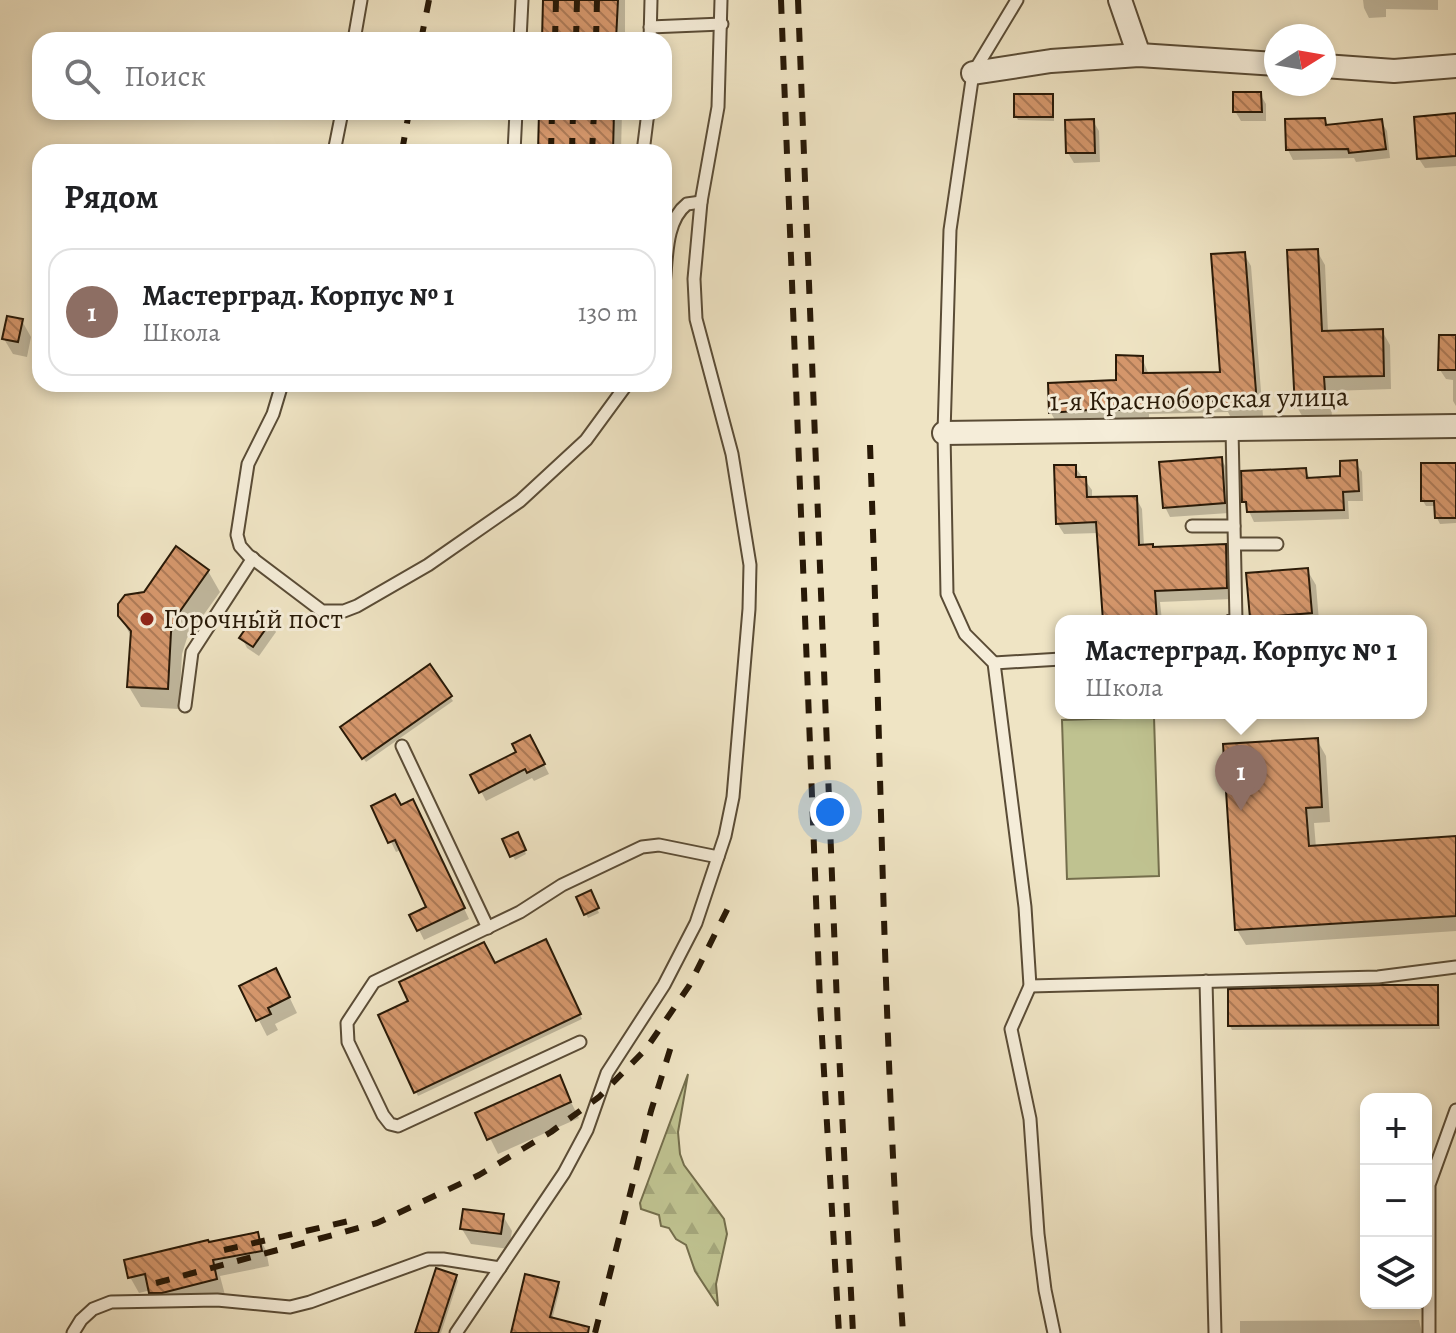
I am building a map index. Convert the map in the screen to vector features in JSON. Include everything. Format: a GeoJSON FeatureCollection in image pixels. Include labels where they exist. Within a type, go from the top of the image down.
{"type":"FeatureCollection","features":[{"type":"Feature","properties":{"kind":"street"},"geometry":{"type":"LineString","coordinates":[[1120,0],[1139,55]]}},
{"type":"Feature","properties":{"kind":"street"},"geometry":{"type":"LineString","coordinates":[[973,73],[1051,61],[1139,55],[1264,63]]}},
{"type":"Feature","properties":{"kind":"street"},"geometry":{"type":"LineString","coordinates":[[1336,67],[1394,71],[1456,66]]}},
{"type":"Feature","properties":{"kind":"street","name":"1-я Красноборская улица"},"geometry":{"type":"LineString","coordinates":[[944,433],[1456,426]]}},
{"type":"Feature","properties":{"kind":"lane"},"geometry":{"type":"LineString","coordinates":[[355,32],[361,0]]}},
{"type":"Feature","properties":{"kind":"lane"},"geometry":{"type":"LineString","coordinates":[[520,32],[522,0]]}},
{"type":"Feature","properties":{"kind":"lane"},"geometry":{"type":"LineString","coordinates":[[650,32],[651,0]]}},
{"type":"Feature","properties":{"kind":"lane"},"geometry":{"type":"LineString","coordinates":[[456,1333],[576,1151],[607,1073],[664,985],[696,923],[718,857],[733,797],[750,565],[732,454],[696,319],[694,279],[701,202],[718,107],[721,0]]}},
{"type":"Feature","properties":{"kind":"lane"},"geometry":{"type":"LineString","coordinates":[[1017,0],[973,73],[950,230],[944,433],[947,594],[965,634],[994,663],[1025,907],[1030,986],[1011,1029],[1030,1119],[1038,1234],[1054,1333]]}},
{"type":"Feature","properties":{"kind":"lane"},"geometry":{"type":"LineString","coordinates":[[650,27],[722,24]]}},
{"type":"Feature","properties":{"kind":"lane"},"geometry":{"type":"LineString","coordinates":[[336,144],[340,120]]}},
{"type":"Feature","properties":{"kind":"lane"},"geometry":{"type":"LineString","coordinates":[[514,144],[516,120]]}},
{"type":"Feature","properties":{"kind":"lane"},"geometry":{"type":"LineString","coordinates":[[644,144],[647,120]]}},
{"type":"Feature","properties":{"kind":"lane"},"geometry":{"type":"LineString","coordinates":[[672,232],[676,216],[687,204],[701,202]]}},
{"type":"Feature","properties":{"kind":"lane"},"geometry":{"type":"LineString","coordinates":[[280,392],[273,414],[248,464],[237,535],[240,546],[253,558],[322,611],[344,611],[357,606],[428,565],[520,501],[586,440],[621,392]]}},
{"type":"Feature","properties":{"kind":"lane"},"geometry":{"type":"LineString","coordinates":[[1232,429],[1236,615]]}},
{"type":"Feature","properties":{"kind":"lane"},"geometry":{"type":"LineString","coordinates":[[1192,526],[1234,526]]}},
{"type":"Feature","properties":{"kind":"lane"},"geometry":{"type":"LineString","coordinates":[[1235,544],[1277,544]]}},
{"type":"Feature","properties":{"kind":"lane"},"geometry":{"type":"LineString","coordinates":[[185,706],[192,652],[253,558]]}},
{"type":"Feature","properties":{"kind":"lane"},"geometry":{"type":"LineString","coordinates":[[994,663],[1055,659]]}},
{"type":"Feature","properties":{"kind":"lane"},"geometry":{"type":"LineString","coordinates":[[402,746],[488,928]]}},
{"type":"Feature","properties":{"kind":"lane"},"geometry":{"type":"LineString","coordinates":[[580,1042],[398,1126],[390,1124],[348,1042],[346,1030],[351,1015],[374,982],[520,912],[562,885],[642,847],[659,845],[718,857]]}},
{"type":"Feature","properties":{"kind":"lane"},"geometry":{"type":"LineString","coordinates":[[1030,986],[1378,977],[1456,967]]}},
{"type":"Feature","properties":{"kind":"lane"},"geometry":{"type":"LineString","coordinates":[[1206,981],[1215,1333]]}},
{"type":"Feature","properties":{"kind":"lane"},"geometry":{"type":"LineString","coordinates":[[1429,1333],[1429,1185],[1456,1110]]}},
{"type":"Feature","properties":{"kind":"lane"},"geometry":{"type":"LineString","coordinates":[[73,1333],[93,1309],[111,1302],[217,1300],[290,1307],[428,1259],[500,1268]]}},
{"type":"Feature","properties":{"kind":"green space"},"geometry":{"type":"Polygon","coordinates":[[[1154,719],[1159,876],[1067,879],[1062,720],[1154,719]]]}},
{"type":"Feature","properties":{"kind":"green space"},"geometry":{"type":"Polygon","coordinates":[[[688,1074],[678,1132],[680,1154],[684,1165],[724,1219],[727,1234],[716,1284],[718,1306],[695,1271],[686,1245],[676,1239],[669,1228],[661,1226],[659,1215],[641,1209],[640,1203],[688,1074]]]}},
{"type":"Feature","properties":{"kind":"building"},"geometry":{"type":"Polygon","coordinates":[[[543,0],[618,0],[616,32],[542,32],[543,0]]]}},
{"type":"Feature","properties":{"kind":"building"},"geometry":{"type":"Polygon","coordinates":[[[1233,92],[1261,92],[1262,112],[1233,112],[1233,92]]]}},
{"type":"Feature","properties":{"kind":"building"},"geometry":{"type":"Polygon","coordinates":[[[1014,94],[1053,94],[1053,117],[1014,117],[1014,94]]]}},
{"type":"Feature","properties":{"kind":"building"},"geometry":{"type":"Polygon","coordinates":[[[1456,113],[1456,156],[1417,159],[1414,117],[1456,113]]]}},
{"type":"Feature","properties":{"kind":"building"},"geometry":{"type":"Polygon","coordinates":[[[1325,118],[1326,125],[1382,119],[1386,149],[1349,153],[1348,149],[1286,150],[1285,119],[1325,118]]]}},
{"type":"Feature","properties":{"kind":"building"},"geometry":{"type":"Polygon","coordinates":[[[1094,119],[1095,153],[1066,153],[1065,120],[1094,119]]]}},
{"type":"Feature","properties":{"kind":"building"},"geometry":{"type":"Polygon","coordinates":[[[539,120],[614,120],[613,144],[538,144],[539,120]]]}},
{"type":"Feature","properties":{"kind":"building"},"geometry":{"type":"Polygon","coordinates":[[[1318,249],[1322,331],[1383,329],[1384,376],[1324,377],[1326,406],[1295,408],[1287,250],[1318,249]]]}},
{"type":"Feature","properties":{"kind":"building"},"geometry":{"type":"Polygon","coordinates":[[[1245,252],[1257,404],[1222,406],[1222,401],[1143,402],[1143,410],[1049,413],[1048,383],[1116,380],[1116,355],[1143,356],[1143,373],[1220,372],[1211,254],[1245,252]]]}},
{"type":"Feature","properties":{"kind":"building"},"geometry":{"type":"Polygon","coordinates":[[[7,316],[23,319],[18,342],[2,339],[7,316]]]}},
{"type":"Feature","properties":{"kind":"building"},"geometry":{"type":"Polygon","coordinates":[[[1439,335],[1456,335],[1456,370],[1438,370],[1439,335]]]}},
{"type":"Feature","properties":{"kind":"building"},"geometry":{"type":"Polygon","coordinates":[[[1222,457],[1225,503],[1163,508],[1159,462],[1222,457]]]}},
{"type":"Feature","properties":{"kind":"building"},"geometry":{"type":"Polygon","coordinates":[[[1357,460],[1359,491],[1343,492],[1344,510],[1247,512],[1246,502],[1242,502],[1241,471],[1306,468],[1307,478],[1340,476],[1340,461],[1357,460]]]}},
{"type":"Feature","properties":{"kind":"building"},"geometry":{"type":"Polygon","coordinates":[[[1421,463],[1456,463],[1456,518],[1435,518],[1434,501],[1421,501],[1421,463]]]}},
{"type":"Feature","properties":{"kind":"building"},"geometry":{"type":"Polygon","coordinates":[[[1054,465],[1076,465],[1076,477],[1086,477],[1087,497],[1137,496],[1139,545],[1226,544],[1227,588],[1155,591],[1157,615],[1103,615],[1096,522],[1056,524],[1054,465]]]}},
{"type":"Feature","properties":{"kind":"building","name":"Горочный пост"},"geometry":{"type":"Polygon","coordinates":[[[176,546],[209,570],[176,617],[171,632],[168,689],[127,687],[131,631],[118,616],[118,604],[125,595],[144,592],[176,546]]]}},
{"type":"Feature","properties":{"kind":"building"},"geometry":{"type":"Polygon","coordinates":[[[1308,568],[1312,613],[1250,615],[1246,573],[1308,568]]]}},
{"type":"Feature","properties":{"kind":"building"},"geometry":{"type":"Polygon","coordinates":[[[258,611],[272,620],[253,647],[239,638],[258,611]]]}},
{"type":"Feature","properties":{"kind":"building"},"geometry":{"type":"Polygon","coordinates":[[[430,664],[452,696],[362,759],[340,727],[430,664]]]}},
{"type":"Feature","properties":{"kind":"building"},"geometry":{"type":"Polygon","coordinates":[[[530,735],[545,764],[527,773],[525,769],[479,793],[470,775],[516,752],[512,744],[530,735]]]}},
{"type":"Feature","properties":{"kind":"building"},"geometry":{"type":"Polygon","coordinates":[[[1318,738],[1322,807],[1306,808],[1309,846],[1456,836],[1456,916],[1235,930],[1223,744],[1318,738]]]}},
{"type":"Feature","properties":{"kind":"building"},"geometry":{"type":"Polygon","coordinates":[[[395,794],[401,805],[413,799],[465,908],[417,931],[409,915],[426,907],[395,840],[388,843],[371,806],[395,794]]]}},
{"type":"Feature","properties":{"kind":"building"},"geometry":{"type":"Polygon","coordinates":[[[518,832],[526,850],[510,857],[502,839],[518,832]]]}},
{"type":"Feature","properties":{"kind":"building"},"geometry":{"type":"Polygon","coordinates":[[[591,890],[599,908],[584,915],[576,897],[591,890]]]}},
{"type":"Feature","properties":{"kind":"building"},"geometry":{"type":"Polygon","coordinates":[[[546,939],[581,1014],[414,1093],[378,1015],[408,1001],[399,982],[484,942],[495,963],[546,939]]]}},
{"type":"Feature","properties":{"kind":"building"},"geometry":{"type":"Polygon","coordinates":[[[276,968],[290,997],[268,1008],[271,1014],[256,1021],[239,986],[276,968]]]}},
{"type":"Feature","properties":{"kind":"building"},"geometry":{"type":"Polygon","coordinates":[[[1438,985],[1438,1025],[1228,1026],[1228,989],[1438,985]]]}},
{"type":"Feature","properties":{"kind":"building"},"geometry":{"type":"Polygon","coordinates":[[[560,1075],[571,1102],[487,1140],[475,1113],[560,1075]]]}},
{"type":"Feature","properties":{"kind":"building"},"geometry":{"type":"Polygon","coordinates":[[[463,1209],[504,1214],[501,1234],[460,1229],[463,1209]]]}},
{"type":"Feature","properties":{"kind":"building"},"geometry":{"type":"Polygon","coordinates":[[[258,1232],[262,1251],[213,1260],[217,1279],[162,1293],[149,1293],[145,1274],[128,1278],[124,1260],[258,1232]]]}},
{"type":"Feature","properties":{"kind":"building"},"geometry":{"type":"Polygon","coordinates":[[[436,1268],[457,1275],[438,1333],[415,1333],[436,1268]]]}},
{"type":"Feature","properties":{"kind":"building"},"geometry":{"type":"Polygon","coordinates":[[[525,1274],[559,1282],[550,1317],[589,1327],[588,1333],[511,1333],[525,1274]]]}},
{"type":"Feature","properties":{"kind":"railway"},"geometry":{"type":"LineString","coordinates":[[423,32],[429,0]]}},
{"type":"Feature","properties":{"kind":"railway"},"geometry":{"type":"LineString","coordinates":[[555,32],[556,0]]}},
{"type":"Feature","properties":{"kind":"railway"},"geometry":{"type":"LineString","coordinates":[[576,32],[577,0]]}},
{"type":"Feature","properties":{"kind":"railway"},"geometry":{"type":"LineString","coordinates":[[596,32],[597,0]]}},
{"type":"Feature","properties":{"kind":"railway"},"geometry":{"type":"LineString","coordinates":[[781,0],[820,1002],[839,1333]]}},
{"type":"Feature","properties":{"kind":"railway"},"geometry":{"type":"LineString","coordinates":[[798,0],[838,1031],[853,1333]]}},
{"type":"Feature","properties":{"kind":"railway"},"geometry":{"type":"LineString","coordinates":[[403,144],[408,120]]}},
{"type":"Feature","properties":{"kind":"railway"},"geometry":{"type":"LineString","coordinates":[[551,144],[552,120]]}},
{"type":"Feature","properties":{"kind":"railway"},"geometry":{"type":"LineString","coordinates":[[572,144],[573,120]]}},
{"type":"Feature","properties":{"kind":"railway"},"geometry":{"type":"LineString","coordinates":[[592,144],[594,120]]}},
{"type":"Feature","properties":{"kind":"railway"},"geometry":{"type":"LineString","coordinates":[[870,445],[887,1000],[903,1333]]}},
{"type":"Feature","properties":{"kind":"railway"},"geometry":{"type":"LineString","coordinates":[[156,1283],[377,1223],[479,1175],[551,1132],[599,1097],[646,1049],[689,986],[729,906]]}},
{"type":"Feature","properties":{"kind":"railway"},"geometry":{"type":"LineString","coordinates":[[595,1333],[651,1111],[673,1040]]}},
{"type":"Feature","properties":{"kind":"railway"},"geometry":{"type":"LineString","coordinates":[[224,1250],[353,1220]]}},
{"type":"Feature","properties":{"kind":"place","name":"Горочный пост"},"geometry":{"type":"Point","coordinates":[147,619]}},
{"type":"Feature","properties":{"kind":"place","name":"Мастерград. Корпус № 1"},"geometry":{"type":"Point","coordinates":[1241,811]}}]}
